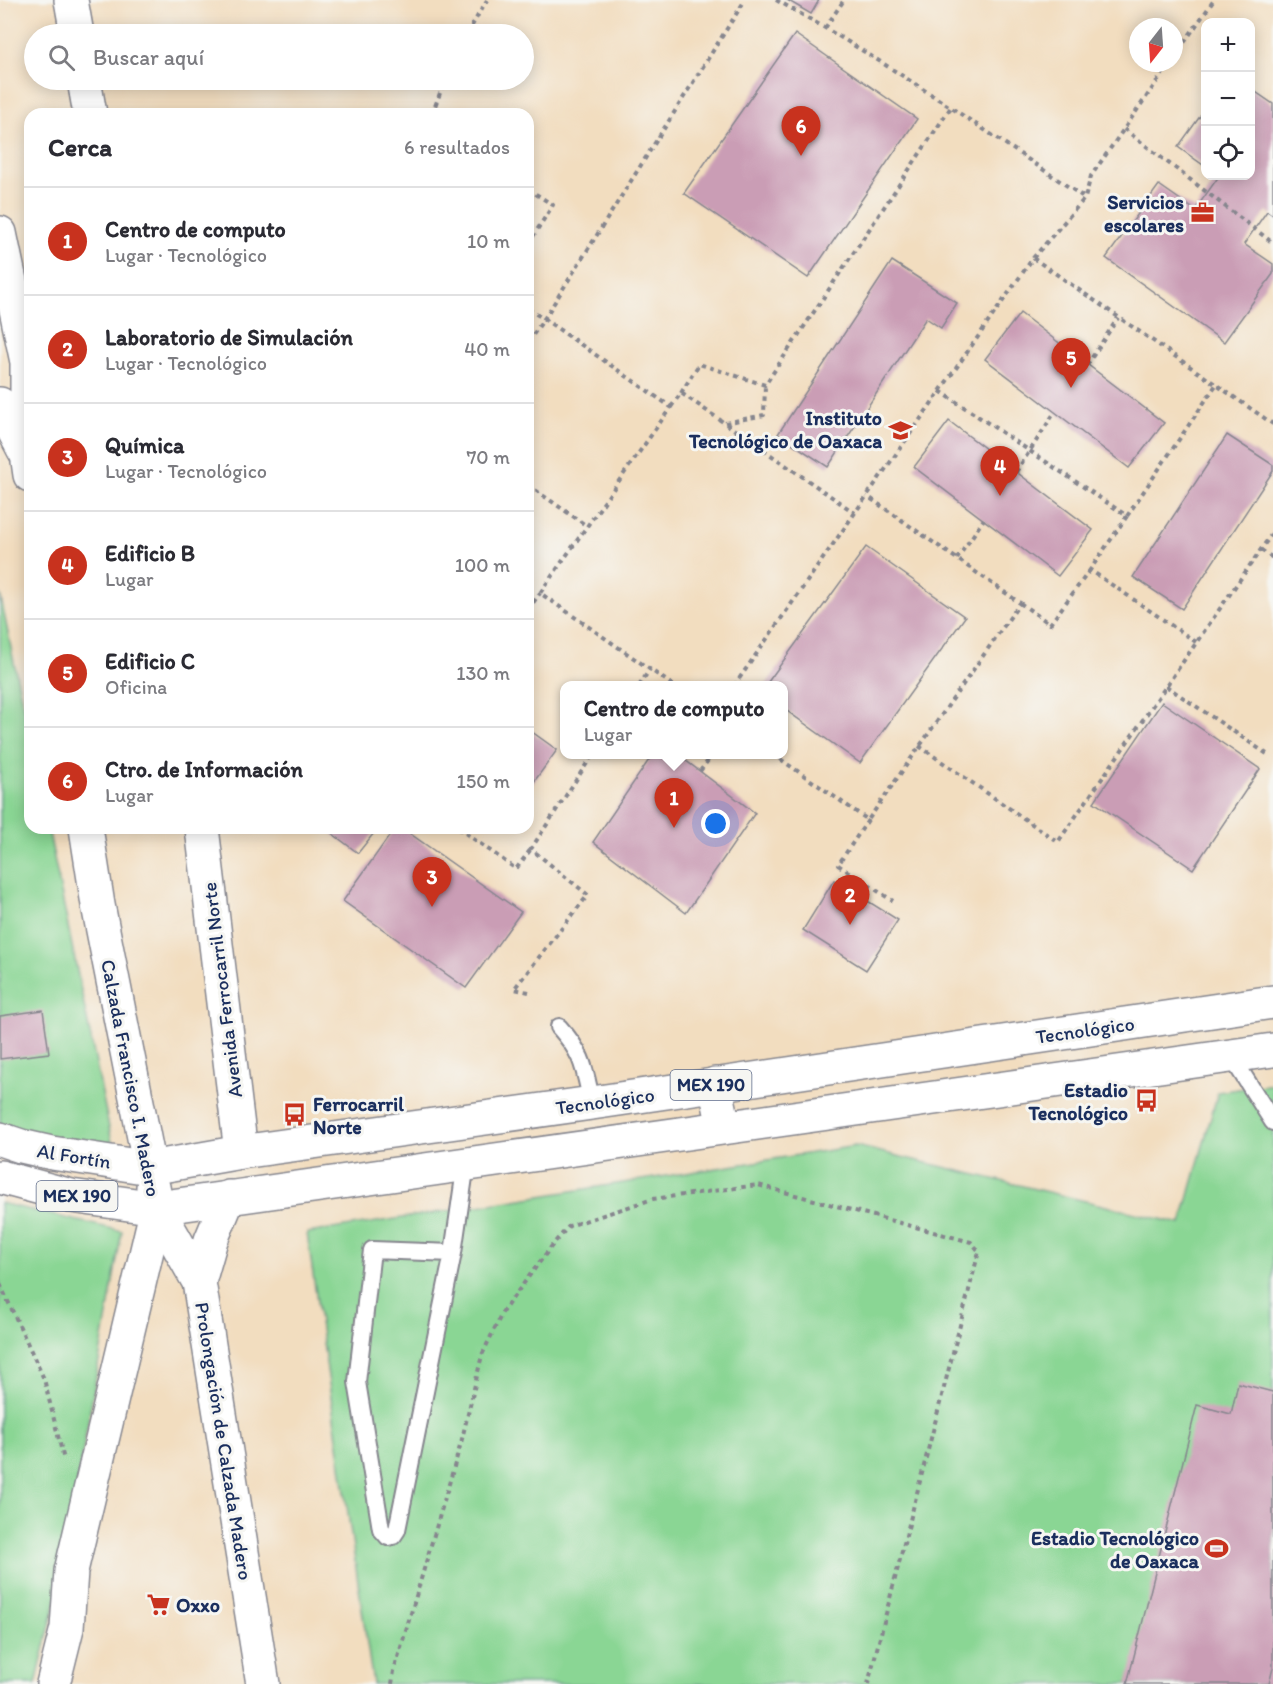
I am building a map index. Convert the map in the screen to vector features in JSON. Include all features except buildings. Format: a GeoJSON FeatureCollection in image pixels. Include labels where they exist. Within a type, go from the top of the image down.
{"type":"FeatureCollection","features":[{"type":"Feature","properties":{"kind":"main road"},"geometry":{"type":"LineString","coordinates":[[71,0],[75,24]]}},
{"type":"Feature","properties":{"kind":"main road"},"geometry":{"type":"LineString","coordinates":[[86,90],[89,108]]}},
{"type":"Feature","properties":{"kind":"main road"},"geometry":{"type":"LineString","coordinates":[[0,233],[24,348]]}},
{"type":"Feature","properties":{"kind":"main road"},"geometry":{"type":"LineString","coordinates":[[0,404],[24,455]]}},
{"type":"Feature","properties":{"kind":"main road","name":"Calzada Francisco I. Madero"},"geometry":{"type":"LineString","coordinates":[[53,1684],[67,1628],[71,1571],[157,1208],[98,904],[87,834]]}},
{"type":"Feature","properties":{"kind":"main road","name":"Avenida Ferrocarril Norte"},"geometry":{"type":"LineString","coordinates":[[203,834],[241,1152]]}},
{"type":"Feature","properties":{"kind":"main road","name":"Tecnológico"},"geometry":{"type":"LineString","coordinates":[[150,1168],[241,1152],[591,1103],[1273,1002]]}},
{"type":"Feature","properties":{"kind":"main road","name":"MEX 190"},"geometry":{"type":"LineString","coordinates":[[157,1208],[1273,1050]]}},
{"type":"Feature","properties":{"kind":"main road"},"geometry":{"type":"LineString","coordinates":[[715,1084],[724,1127]]}},
{"type":"Feature","properties":{"kind":"main road","name":"Al Fortín"},"geometry":{"type":"LineString","coordinates":[[0,1139],[21,1146],[150,1168]]}},
{"type":"Feature","properties":{"kind":"main road","name":"Al Fortín"},"geometry":{"type":"LineString","coordinates":[[0,1177],[71,1196],[157,1208]]}},
{"type":"Feature","properties":{"kind":"main road"},"geometry":{"type":"LineString","coordinates":[[199,1282],[211,1240],[229,1197]]}},
{"type":"Feature","properties":{"kind":"main road","name":"Prolongación de Calzada Madero"},"geometry":{"type":"LineString","coordinates":[[157,1208],[199,1282],[263,1684]]}},
{"type":"Feature","properties":{"kind":"lane"},"geometry":{"type":"LineString","coordinates":[[560,1027],[575,1044],[584,1063],[591,1103]]}},
{"type":"Feature","properties":{"kind":"lane"},"geometry":{"type":"LineString","coordinates":[[1231,1056],[1265,1098],[1273,1122]]}},
{"type":"Feature","properties":{"kind":"lane"},"geometry":{"type":"LineString","coordinates":[[453,1253],[372,1250],[357,1382],[381,1529],[388,1537],[393,1536],[397,1530],[453,1253],[466,1163]]}},
{"type":"Feature","properties":{"kind":"path"},"geometry":{"type":"LineString","coordinates":[[473,24],[487,0]]}},
{"type":"Feature","properties":{"kind":"path"},"geometry":{"type":"LineString","coordinates":[[534,333],[745,0]]}},
{"type":"Feature","properties":{"kind":"path"},"geometry":{"type":"LineString","coordinates":[[776,0],[951,107],[1085,198]]}},
{"type":"Feature","properties":{"kind":"path"},"geometry":{"type":"LineString","coordinates":[[825,28],[844,0]]}},
{"type":"Feature","properties":{"kind":"path"},"geometry":{"type":"LineString","coordinates":[[1183,44],[1214,0]]}},
{"type":"Feature","properties":{"kind":"path"},"geometry":{"type":"LineString","coordinates":[[737,681],[1033,258],[1085,198],[1091,176],[1164,72]]}},
{"type":"Feature","properties":{"kind":"path"},"geometry":{"type":"LineString","coordinates":[[434,108],[441,90]]}},
{"type":"Feature","properties":{"kind":"path"},"geometry":{"type":"LineString","coordinates":[[725,423],[764,415],[765,385],[951,107]]}},
{"type":"Feature","properties":{"kind":"path"},"geometry":{"type":"LineString","coordinates":[[1124,129],[1273,243]]}},
{"type":"Feature","properties":{"kind":"path"},"geometry":{"type":"LineString","coordinates":[[534,193],[553,205],[534,235]]}},
{"type":"Feature","properties":{"kind":"path"},"geometry":{"type":"LineString","coordinates":[[1033,258],[1273,424]]}},
{"type":"Feature","properties":{"kind":"path"},"geometry":{"type":"LineString","coordinates":[[534,313],[671,407]]}},
{"type":"Feature","properties":{"kind":"path"},"geometry":{"type":"LineString","coordinates":[[1087,364],[1118,318]]}},
{"type":"Feature","properties":{"kind":"path"},"geometry":{"type":"LineString","coordinates":[[534,602],[699,364],[765,385]]}},
{"type":"Feature","properties":{"kind":"path"},"geometry":{"type":"LineString","coordinates":[[867,496],[1050,624],[1090,570],[1216,385]]}},
{"type":"Feature","properties":{"kind":"path"},"geometry":{"type":"LineString","coordinates":[[940,391],[1127,516]]}},
{"type":"Feature","properties":{"kind":"path"},"geometry":{"type":"LineString","coordinates":[[681,393],[855,513]]}},
{"type":"Feature","properties":{"kind":"path"},"geometry":{"type":"LineString","coordinates":[[1016,472],[1055,412]]}},
{"type":"Feature","properties":{"kind":"path"},"geometry":{"type":"LineString","coordinates":[[534,489],[587,526]]}},
{"type":"Feature","properties":{"kind":"path"},"geometry":{"type":"LineString","coordinates":[[957,559],[984,519]]}},
{"type":"Feature","properties":{"kind":"path"},"geometry":{"type":"LineString","coordinates":[[919,746],[1058,842],[1273,532]]}},
{"type":"Feature","properties":{"kind":"path"},"geometry":{"type":"LineString","coordinates":[[1261,549],[1273,558]]}},
{"type":"Feature","properties":{"kind":"path"},"geometry":{"type":"LineString","coordinates":[[1090,570],[1197,642]]}},
{"type":"Feature","properties":{"kind":"path"},"geometry":{"type":"LineString","coordinates":[[540,593],[667,681]]}},
{"type":"Feature","properties":{"kind":"path"},"geometry":{"type":"LineString","coordinates":[[892,901],[838,865],[1020,603]]}},
{"type":"Feature","properties":{"kind":"path"},"geometry":{"type":"LineString","coordinates":[[642,681],[650,669]]}},
{"type":"Feature","properties":{"kind":"path"},"geometry":{"type":"LineString","coordinates":[[1166,686],[1269,756]]}},
{"type":"Feature","properties":{"kind":"path"},"geometry":{"type":"LineString","coordinates":[[466,834],[516,869],[590,759]]}},
{"type":"Feature","properties":{"kind":"path"},"geometry":{"type":"LineString","coordinates":[[700,771],[709,759]]}},
{"type":"Feature","properties":{"kind":"path"},"geometry":{"type":"LineString","coordinates":[[780,759],[868,820]]}},
{"type":"Feature","properties":{"kind":"path"},"geometry":{"type":"LineString","coordinates":[[529,992],[514,989],[588,895],[531,849]]}},
{"type":"Feature","properties":{"kind":"path"},"geometry":{"type":"LineString","coordinates":[[392,1684],[393,1671],[461,1443],[482,1355],[503,1311],[569,1226],[653,1199],[758,1185],[971,1242],[979,1251],[868,1684]]}},
{"type":"Feature","properties":{"kind":"path"},"geometry":{"type":"LineString","coordinates":[[0,1284],[44,1378],[66,1466]]}},
{"type":"Feature","properties":{"kind":"green space"},"geometry":{"type":"Polygon","coordinates":[[[0,594],[24,712],[24,834],[49,834],[113,1147],[0,1131],[0,594]]]}},
{"type":"Feature","properties":{"kind":"green space"},"geometry":{"type":"Polygon","coordinates":[[[1273,1084],[1273,1684],[373,1684],[307,1233],[856,1146],[1181,1224],[1218,1092],[1273,1084]]]}},
{"type":"Feature","properties":{"kind":"green space"},"geometry":{"type":"Polygon","coordinates":[[[0,1203],[122,1231],[57,1596],[36,1684],[0,1684],[0,1203]]]}},
{"type":"Feature","properties":{"kind":"place","name":"Ctro. de Información"},"geometry":{"type":"Point","coordinates":[801,156]}},
{"type":"Feature","properties":{"kind":"place","name":"Servicios escolares"},"geometry":{"type":"Point","coordinates":[1202,213]}},
{"type":"Feature","properties":{"kind":"place","name":"Edificio C"},"geometry":{"type":"Point","coordinates":[1071,388]}},
{"type":"Feature","properties":{"kind":"place","name":"Instituto Tecnológico de Oaxaca"},"geometry":{"type":"Point","coordinates":[900,430]}},
{"type":"Feature","properties":{"kind":"place","name":"Edificio B"},"geometry":{"type":"Point","coordinates":[1000,496]}},
{"type":"Feature","properties":{"kind":"place","name":"Centro de computo"},"geometry":{"type":"Point","coordinates":[674,828]}},
{"type":"Feature","properties":{"kind":"place","name":"Química"},"geometry":{"type":"Point","coordinates":[432,907]}},
{"type":"Feature","properties":{"kind":"place","name":"Laboratorio de Simulación"},"geometry":{"type":"Point","coordinates":[850,925]}},
{"type":"Feature","properties":{"kind":"place","name":"Estadio Tecnológico"},"geometry":{"type":"Point","coordinates":[1146,1101]}},
{"type":"Feature","properties":{"kind":"place","name":"Ferrocarril Norte"},"geometry":{"type":"Point","coordinates":[295,1115]}},
{"type":"Feature","properties":{"kind":"place","name":"Estadio Tecnológico de Oaxaca"},"geometry":{"type":"Point","coordinates":[1217,1549]}},
{"type":"Feature","properties":{"kind":"place","name":"Oxxo"},"geometry":{"type":"Point","coordinates":[158,1605]}}]}
